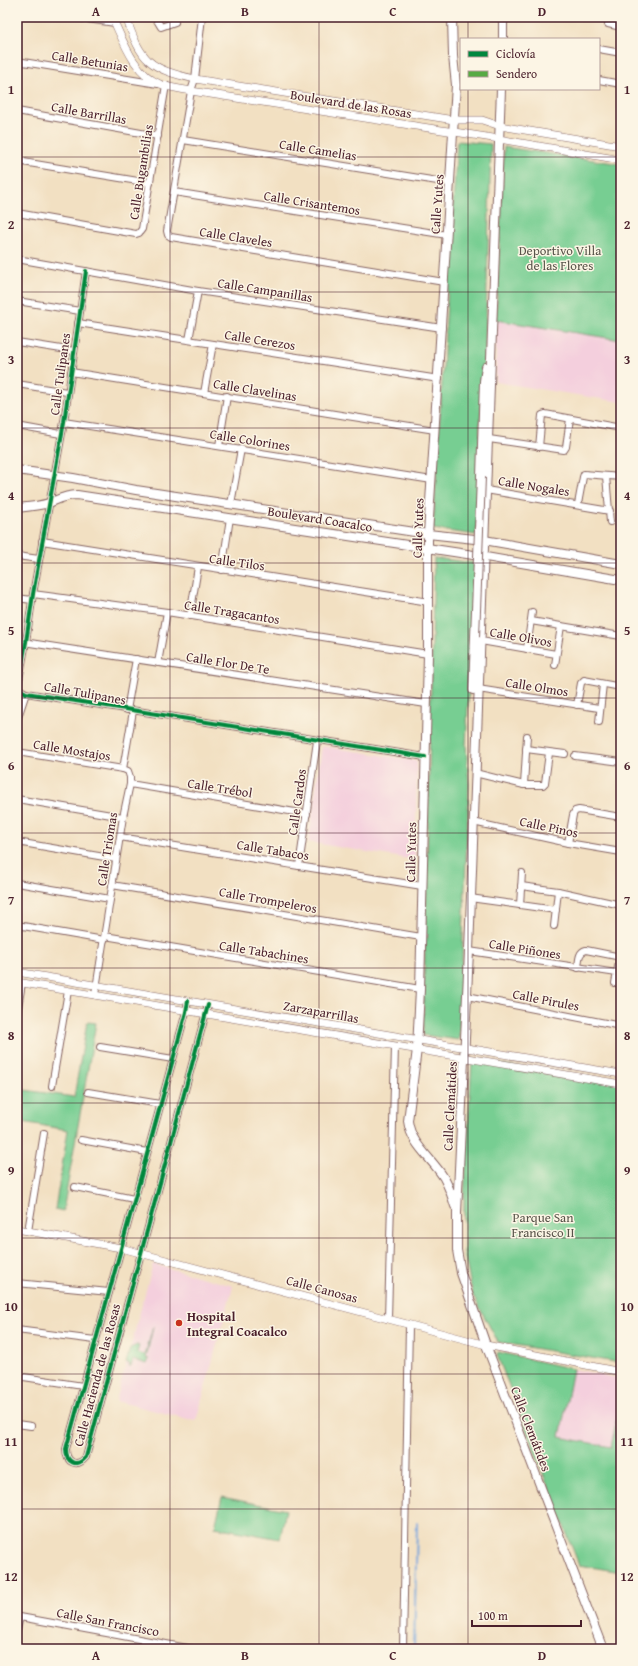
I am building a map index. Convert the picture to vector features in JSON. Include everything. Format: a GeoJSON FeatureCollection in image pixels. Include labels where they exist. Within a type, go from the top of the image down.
{"type":"FeatureCollection","features":[{"type":"Feature","properties":{"kind":"main road","name":"Calle Yutes"},"geometry":{"type":"LineString","coordinates":[[417,1045],[420,989],[428,654],[428,534],[436,430],[454,132],[456,85],[453,56],[452,17]]}},
{"type":"Feature","properties":{"kind":"main road"},"geometry":{"type":"LineString","coordinates":[[502,38],[503,17]]}},
{"type":"Feature","properties":{"kind":"main road"},"geometry":{"type":"LineString","coordinates":[[475,770],[472,717],[484,556],[501,90]]}},
{"type":"Feature","properties":{"kind":"main road"},"geometry":{"type":"LineString","coordinates":[[464,1053],[478,690],[480,477],[484,381],[491,343]]}},
{"type":"Feature","properties":{"kind":"main road","name":"Boulevard Coacalco"},"geometry":{"type":"LineString","coordinates":[[17,470],[136,490],[428,534],[484,540],[621,564]]}},
{"type":"Feature","properties":{"kind":"main road","name":"Boulevard Coacalco"},"geometry":{"type":"LineString","coordinates":[[17,508],[50,502],[68,495],[77,495],[484,556],[621,580]]}},
{"type":"Feature","properties":{"kind":"main road","name":"Calle Clemátides"},"geometry":{"type":"LineString","coordinates":[[417,1045],[408,1121],[409,1131],[414,1140],[443,1176],[450,1188],[457,1213]]}},
{"type":"Feature","properties":{"kind":"main road","name":"Calle Clemátides"},"geometry":{"type":"LineString","coordinates":[[464,1053],[457,1213],[457,1250],[461,1274],[486,1345],[603,1649]]}},
{"type":"Feature","properties":{"kind":"street"},"geometry":{"type":"LineString","coordinates":[[73,17],[113,20]]}},
{"type":"Feature","properties":{"kind":"street","name":"Boulevard de las Rosas"},"geometry":{"type":"LineString","coordinates":[[126,17],[134,41],[146,58],[158,68],[171,74],[454,120],[482,120],[500,126],[621,146]]}},
{"type":"Feature","properties":{"kind":"street"},"geometry":{"type":"LineString","coordinates":[[156,17],[161,26],[176,22]]}},
{"type":"Feature","properties":{"kind":"street","name":"Calle Claveles"},"geometry":{"type":"LineString","coordinates":[[202,17],[195,79],[191,91],[167,231],[168,235],[171,237],[444,282]]}},
{"type":"Feature","properties":{"kind":"street","name":"Boulevard de las Rosas"},"geometry":{"type":"LineString","coordinates":[[113,20],[127,48],[143,72],[163,85],[191,91],[621,160]]}},
{"type":"Feature","properties":{"kind":"street"},"geometry":{"type":"LineString","coordinates":[[608,24],[621,27]]}},
{"type":"Feature","properties":{"kind":"street"},"geometry":{"type":"LineString","coordinates":[[600,49],[621,53]]}},
{"type":"Feature","properties":{"kind":"street","name":"Calle Betunias"},"geometry":{"type":"LineString","coordinates":[[17,61],[163,85]]}},
{"type":"Feature","properties":{"kind":"street"},"geometry":{"type":"LineString","coordinates":[[600,80],[621,84]]}},
{"type":"Feature","properties":{"kind":"street","name":"Calle Bugambilias"},"geometry":{"type":"LineString","coordinates":[[17,213],[136,234],[140,233],[142,229],[158,136],[163,85]]}},
{"type":"Feature","properties":{"kind":"street","name":"Calle Barrillas"},"geometry":{"type":"LineString","coordinates":[[17,111],[158,136]]}},
{"type":"Feature","properties":{"kind":"street","name":"Calle Camelias"},"geometry":{"type":"LineString","coordinates":[[183,140],[450,183]]}},
{"type":"Feature","properties":{"kind":"street"},"geometry":{"type":"LineString","coordinates":[[17,161],[150,183]]}},
{"type":"Feature","properties":{"kind":"street","name":"Calle Crisantemos"},"geometry":{"type":"LineString","coordinates":[[174,192],[447,235]]}},
{"type":"Feature","properties":{"kind":"street","name":"Calle Campanillas"},"geometry":{"type":"LineString","coordinates":[[17,259],[198,291],[442,328]]}},
{"type":"Feature","properties":{"kind":"street","name":"Calle Tulipanes"},"geometry":{"type":"LineString","coordinates":[[86,271],[67,392],[64,422],[32,597],[26,642],[18,684],[19,690],[26,693],[317,741],[425,757]]}},
{"type":"Feature","properties":{"kind":"street"},"geometry":{"type":"LineString","coordinates":[[189,340],[198,291]]}},
{"type":"Feature","properties":{"kind":"street"},"geometry":{"type":"LineString","coordinates":[[17,301],[80,311]]}},
{"type":"Feature","properties":{"kind":"street","name":"Calle Cerezos"},"geometry":{"type":"LineString","coordinates":[[78,323],[439,378]]}},
{"type":"Feature","properties":{"kind":"street"},"geometry":{"type":"LineString","coordinates":[[17,342],[74,351]]}},
{"type":"Feature","properties":{"kind":"street"},"geometry":{"type":"LineString","coordinates":[[204,393],[213,344]]}},
{"type":"Feature","properties":{"kind":"street","name":"Calle Clavelinas"},"geometry":{"type":"LineString","coordinates":[[71,372],[436,430]]}},
{"type":"Feature","properties":{"kind":"street"},"geometry":{"type":"LineString","coordinates":[[17,384],[67,392]]}},
{"type":"Feature","properties":{"kind":"street"},"geometry":{"type":"LineString","coordinates":[[219,446],[227,396]]}},
{"type":"Feature","properties":{"kind":"street"},"geometry":{"type":"LineString","coordinates":[[539,447],[542,415],[621,428]]}},
{"type":"Feature","properties":{"kind":"street"},"geometry":{"type":"LineString","coordinates":[[489,439],[564,450],[566,447],[570,419]]}},
{"type":"Feature","properties":{"kind":"street","name":"Calle Colorines"},"geometry":{"type":"LineString","coordinates":[[64,422],[432,480]]}},
{"type":"Feature","properties":{"kind":"street"},"geometry":{"type":"LineString","coordinates":[[17,426],[61,434]]}},
{"type":"Feature","properties":{"kind":"street"},"geometry":{"type":"LineString","coordinates":[[231,504],[241,449]]}},
{"type":"Feature","properties":{"kind":"street","name":"Calle Nogales"},"geometry":{"type":"LineString","coordinates":[[578,504],[584,474],[621,477]]}},
{"type":"Feature","properties":{"kind":"street"},"geometry":{"type":"LineString","coordinates":[[606,476],[610,522]]}},
{"type":"Feature","properties":{"kind":"street","name":"Calle Nogales"},"geometry":{"type":"LineString","coordinates":[[486,490],[578,504],[610,511]]}},
{"type":"Feature","properties":{"kind":"street"},"geometry":{"type":"LineString","coordinates":[[222,570],[230,518]]}},
{"type":"Feature","properties":{"kind":"street","name":"Calle Tilos"},"geometry":{"type":"LineString","coordinates":[[42,541],[198,567],[429,602]]}},
{"type":"Feature","properties":{"kind":"street"},"geometry":{"type":"LineString","coordinates":[[17,556],[39,559]]}},
{"type":"Feature","properties":{"kind":"street"},"geometry":{"type":"LineString","coordinates":[[190,616],[198,567]]}},
{"type":"Feature","properties":{"kind":"street","name":"Calle Tragacantos"},"geometry":{"type":"LineString","coordinates":[[17,598],[32,597],[168,612],[428,654]]}},
{"type":"Feature","properties":{"kind":"street"},"geometry":{"type":"LineString","coordinates":[[158,663],[168,612]]}},
{"type":"Feature","properties":{"kind":"street"},"geometry":{"type":"LineString","coordinates":[[527,649],[532,612]]}},
{"type":"Feature","properties":{"kind":"street"},"geometry":{"type":"LineString","coordinates":[[530,621],[561,626]]}},
{"type":"Feature","properties":{"kind":"street","name":"Calle Olivos"},"geometry":{"type":"LineString","coordinates":[[555,665],[561,626],[621,636]]}},
{"type":"Feature","properties":{"kind":"street","name":"Calle Olivos"},"geometry":{"type":"LineString","coordinates":[[478,639],[556,654]]}},
{"type":"Feature","properties":{"kind":"street","name":"Calle Flor De Te"},"geometry":{"type":"LineString","coordinates":[[17,641],[426,704]]}},
{"type":"Feature","properties":{"kind":"street"},"geometry":{"type":"LineString","coordinates":[[130,784],[128,771],[123,769],[136,659]]}},
{"type":"Feature","properties":{"kind":"street","name":"Calle Olmos"},"geometry":{"type":"LineString","coordinates":[[478,690],[577,705],[581,683],[584,680],[621,687]]}},
{"type":"Feature","properties":{"kind":"street"},"geometry":{"type":"LineString","coordinates":[[599,722],[602,684]]}},
{"type":"Feature","properties":{"kind":"street"},"geometry":{"type":"LineString","coordinates":[[17,720],[26,693]]}},
{"type":"Feature","properties":{"kind":"street"},"geometry":{"type":"LineString","coordinates":[[577,705],[599,708]]}},
{"type":"Feature","properties":{"kind":"street"},"geometry":{"type":"LineString","coordinates":[[524,785],[527,736]]}},
{"type":"Feature","properties":{"kind":"street","name":"Calle Cardos"},"geometry":{"type":"LineString","coordinates":[[299,866],[317,741]]}},
{"type":"Feature","properties":{"kind":"street"},"geometry":{"type":"LineString","coordinates":[[526,749],[565,754]]}},
{"type":"Feature","properties":{"kind":"street","name":"Calle Mostajos"},"geometry":{"type":"LineString","coordinates":[[17,752],[123,769]]}},
{"type":"Feature","properties":{"kind":"street"},"geometry":{"type":"LineString","coordinates":[[475,770],[524,785],[542,786],[545,783],[549,753]]}},
{"type":"Feature","properties":{"kind":"street"},"geometry":{"type":"LineString","coordinates":[[575,756],[621,762],[621,755]]}},
{"type":"Feature","properties":{"kind":"street","name":"Calle Trébol"},"geometry":{"type":"LineString","coordinates":[[130,784],[307,814]]}},
{"type":"Feature","properties":{"kind":"street","name":"Calle Triomas"},"geometry":{"type":"LineString","coordinates":[[95,995],[116,859],[130,784]]}},
{"type":"Feature","properties":{"kind":"street"},"geometry":{"type":"LineString","coordinates":[[17,799],[123,817]]}},
{"type":"Feature","properties":{"kind":"street"},"geometry":{"type":"LineString","coordinates":[[568,843],[575,811],[579,810],[621,817]]}},
{"type":"Feature","properties":{"kind":"street","name":"Calle Pinos"},"geometry":{"type":"LineString","coordinates":[[473,822],[568,843],[621,852]]}},
{"type":"Feature","properties":{"kind":"street","name":"Calle Tabacos"},"geometry":{"type":"LineString","coordinates":[[120,837],[422,886]]}},
{"type":"Feature","properties":{"kind":"street"},"geometry":{"type":"LineString","coordinates":[[17,842],[116,859]]}},
{"type":"Feature","properties":{"kind":"street"},"geometry":{"type":"LineString","coordinates":[[520,905],[522,873]]}},
{"type":"Feature","properties":{"kind":"street"},"geometry":{"type":"LineString","coordinates":[[17,883],[110,898]]}},
{"type":"Feature","properties":{"kind":"street","name":"Calle Trompeleros"},"geometry":{"type":"LineString","coordinates":[[112,885],[421,937]]}},
{"type":"Feature","properties":{"kind":"street"},"geometry":{"type":"LineString","coordinates":[[521,886],[558,891],[620,905],[621,896]]}},
{"type":"Feature","properties":{"kind":"street"},"geometry":{"type":"LineString","coordinates":[[554,926],[558,891]]}},
{"type":"Feature","properties":{"kind":"street"},"geometry":{"type":"LineString","coordinates":[[470,898],[556,910]]}},
{"type":"Feature","properties":{"kind":"street","name":"Calle Tabachines"},"geometry":{"type":"LineString","coordinates":[[17,925],[420,989]]}},
{"type":"Feature","properties":{"kind":"street","name":"Calle Piñones"},"geometry":{"type":"LineString","coordinates":[[578,968],[580,954],[582,951],[586,950],[621,957],[615,983]]}},
{"type":"Feature","properties":{"kind":"street","name":"Calle Piñones"},"geometry":{"type":"LineString","coordinates":[[469,951],[617,973]]}},
{"type":"Feature","properties":{"kind":"street","name":"Zarzaparrillas"},"geometry":{"type":"LineString","coordinates":[[17,972],[188,1001],[621,1084]]}},
{"type":"Feature","properties":{"kind":"street"},"geometry":{"type":"LineString","coordinates":[[17,1014],[20,983]]}},
{"type":"Feature","properties":{"kind":"street","name":"Zarzaparrillas"},"geometry":{"type":"LineString","coordinates":[[20,983],[395,1046],[417,1045]]}},
{"type":"Feature","properties":{"kind":"street"},"geometry":{"type":"LineString","coordinates":[[52,1086],[68,990]]}},
{"type":"Feature","properties":{"kind":"street","name":"Calle Pirules"},"geometry":{"type":"LineString","coordinates":[[467,996],[621,1026]]}},
{"type":"Feature","properties":{"kind":"street","name":"Calle Hacienda de las Rosas"},"geometry":{"type":"LineString","coordinates":[[188,1001],[66,1449],[67,1458],[74,1464],[86,1457],[208,1005]]}},
{"type":"Feature","properties":{"kind":"street"},"geometry":{"type":"LineString","coordinates":[[388,1319],[395,1046]]}},
{"type":"Feature","properties":{"kind":"street"},"geometry":{"type":"LineString","coordinates":[[100,1048],[173,1059]]}},
{"type":"Feature","properties":{"kind":"street","name":"Zarzaparrillas"},"geometry":{"type":"LineString","coordinates":[[464,1053],[621,1074]]}},
{"type":"Feature","properties":{"kind":"street"},"geometry":{"type":"LineString","coordinates":[[88,1092],[160,1104]]}},
{"type":"Feature","properties":{"kind":"street"},"geometry":{"type":"LineString","coordinates":[[28,1231],[44,1133]]}},
{"type":"Feature","properties":{"kind":"street"},"geometry":{"type":"LineString","coordinates":[[82,1140],[147,1152]]}},
{"type":"Feature","properties":{"kind":"street"},"geometry":{"type":"LineString","coordinates":[[75,1187],[134,1199]]}},
{"type":"Feature","properties":{"kind":"street","name":"Calle Canosas"},"geometry":{"type":"LineString","coordinates":[[17,1229],[121,1248],[486,1345],[621,1372]]}},
{"type":"Feature","properties":{"kind":"street"},"geometry":{"type":"LineString","coordinates":[[17,1283],[108,1292]]}},
{"type":"Feature","properties":{"kind":"street"},"geometry":{"type":"LineString","coordinates":[[403,1649],[409,1325]]}},
{"type":"Feature","properties":{"kind":"street"},"geometry":{"type":"LineString","coordinates":[[17,1330],[95,1340]]}},
{"type":"Feature","properties":{"kind":"street"},"geometry":{"type":"LineString","coordinates":[[17,1376],[83,1386]]}},
{"type":"Feature","properties":{"kind":"street"},"geometry":{"type":"LineString","coordinates":[[17,1424],[31,1426]]}},
{"type":"Feature","properties":{"kind":"street","name":"Calle San Francisco"},"geometry":{"type":"LineString","coordinates":[[17,1630],[20,1617],[193,1649]]}},
{"type":"Feature","properties":{"kind":"shaded area"},"geometry":{"type":"Polygon","coordinates":[[[496,320],[621,340],[621,402],[496,382],[496,320]]]}},
{"type":"Feature","properties":{"kind":"shaded area"},"geometry":{"type":"Polygon","coordinates":[[[322,746],[417,761],[415,860],[308,842],[322,746]]]}},
{"type":"Feature","properties":{"kind":"shaded area"},"geometry":{"type":"Polygon","coordinates":[[[153,1264],[233,1286],[196,1421],[116,1401],[153,1264]]]}},
{"type":"Feature","properties":{"kind":"shaded area"},"geometry":{"type":"Polygon","coordinates":[[[573,1369],[621,1379],[621,1396],[611,1447],[560,1437],[573,1369]]]}},
{"type":"Feature","properties":{"kind":"green space"},"geometry":{"type":"Polygon","coordinates":[[[457,141],[491,144],[485,354],[482,374],[476,535],[433,529],[457,141]]]}},
{"type":"Feature","properties":{"kind":"green space","name":"Deportivo Villa de las Flores"},"geometry":{"type":"Polygon","coordinates":[[[504,147],[621,164],[621,340],[496,320],[504,147]]]}},
{"type":"Feature","properties":{"kind":"green space"},"geometry":{"type":"Polygon","coordinates":[[[434,558],[475,563],[466,745],[469,784],[459,1040],[423,1035],[434,558]]]}},
{"type":"Feature","properties":{"kind":"green space"},"geometry":{"type":"Polygon","coordinates":[[[87,1022],[96,1023],[63,1211],[55,1209],[68,1130],[17,1121],[17,1089],[74,1097],[87,1022]]]}},
{"type":"Feature","properties":{"kind":"green space","name":"Parque San Francisco II"},"geometry":{"type":"Polygon","coordinates":[[[472,1060],[621,1082],[621,1363],[498,1342],[473,1296],[464,1253],[464,1196],[472,1060]]]}},
{"type":"Feature","properties":{"kind":"green space"},"geometry":{"type":"Polygon","coordinates":[[[153,1327],[146,1358],[149,1359],[147,1364],[133,1360],[131,1367],[129,1367],[130,1364],[126,1363],[130,1348],[137,1345],[139,1346],[137,1353],[145,1355],[153,1327]]]}},
{"type":"Feature","properties":{"kind":"green space"},"geometry":{"type":"Polygon","coordinates":[[[498,1352],[573,1369],[560,1437],[611,1447],[621,1396],[621,1572],[579,1565],[497,1355],[498,1352]]]}},
{"type":"Feature","properties":{"kind":"green space"},"geometry":{"type":"Polygon","coordinates":[[[222,1497],[286,1510],[280,1539],[215,1527],[222,1497]]]}},
{"type":"Feature","properties":{"kind":"waterway"},"geometry":{"type":"LineString","coordinates":[[414,1649],[417,1523]]}},
{"type":"Feature","properties":{"kind":"cycle path"},"geometry":{"type":"LineString","coordinates":[[86,271],[64,422],[33,594],[18,685],[19,689],[26,693],[425,757]]}},
{"type":"Feature","properties":{"kind":"cycle path"},"geometry":{"type":"LineString","coordinates":[[188,1001],[66,1449],[66,1454],[70,1461],[76,1463],[86,1457],[208,1005]]}},
{"type":"Feature","properties":{"kind":"place","name":"Hospital Integral Coacalco"},"geometry":{"type":"Point","coordinates":[179,1323]}}]}
